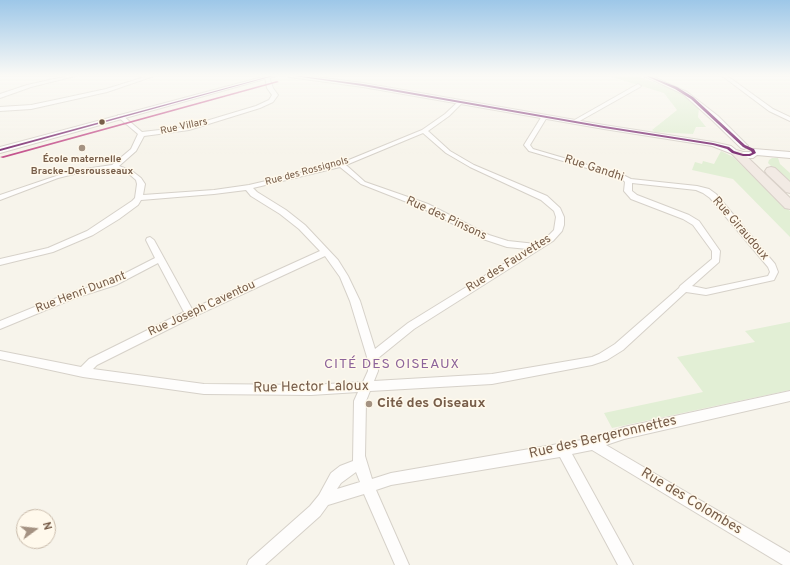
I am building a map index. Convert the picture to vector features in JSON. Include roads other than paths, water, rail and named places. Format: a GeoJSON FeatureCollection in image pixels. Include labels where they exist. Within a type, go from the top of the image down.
{"type":"FeatureCollection","features":[{"type":"Feature","properties":{"kind":"highway"},"geometry":{"type":"LineString","coordinates":[[736,148],[790,205]]}},
{"type":"Feature","properties":{"kind":"highway"},"geometry":{"type":"LineString","coordinates":[[753,153],[790,189]]}},
{"type":"Feature","properties":{"kind":"street"},"geometry":{"type":"LineString","coordinates":[[0,109],[31,108],[58,101]]}},
{"type":"Feature","properties":{"kind":"street"},"geometry":{"type":"LineString","coordinates":[[0,150],[175,101]]}},
{"type":"Feature","properties":{"kind":"street","name":"Rue Villars"},"geometry":{"type":"LineString","coordinates":[[141,134],[187,129],[270,101]]}},
{"type":"Feature","properties":{"kind":"street"},"geometry":{"type":"LineString","coordinates":[[456,101],[736,148]]}},
{"type":"Feature","properties":{"kind":"street"},"geometry":{"type":"LineString","coordinates":[[574,122],[611,101]]}},
{"type":"Feature","properties":{"kind":"street"},"geometry":{"type":"LineString","coordinates":[[696,101],[706,111],[736,148]]}},
{"type":"Feature","properties":{"kind":"street"},"geometry":{"type":"LineString","coordinates":[[759,101],[771,110],[790,119]]}},
{"type":"Feature","properties":{"kind":"street","name":"Rue des Rossignols"},"geometry":{"type":"LineString","coordinates":[[139,198],[206,192],[249,186],[341,165],[424,131],[448,115],[460,102]]}},
{"type":"Feature","properties":{"kind":"street"},"geometry":{"type":"LineString","coordinates":[[706,111],[709,117],[736,148],[747,156],[753,153],[790,155]]}},
{"type":"Feature","properties":{"kind":"street"},"geometry":{"type":"LineString","coordinates":[[114,167],[134,150],[140,140],[141,134],[120,116]]}},
{"type":"Feature","properties":{"kind":"street","name":"Rue Gandhi"},"geometry":{"type":"LineString","coordinates":[[544,117],[527,145],[531,150],[624,177],[629,180],[628,191],[634,197],[696,223],[716,251],[716,260],[618,347]]}},
{"type":"Feature","properties":{"kind":"street","name":"Rue des Fauvettes"},"geometry":{"type":"LineString","coordinates":[[372,357],[410,326],[550,239],[558,231],[560,225],[558,210],[552,204],[536,194],[487,174],[459,159],[424,131]]}},
{"type":"Feature","properties":{"kind":"street","name":"Rue des Pinsons"},"geometry":{"type":"LineString","coordinates":[[341,165],[363,183],[424,206],[486,237],[507,244],[536,247]]}},
{"type":"Feature","properties":{"kind":"street"},"geometry":{"type":"LineString","coordinates":[[0,198],[68,173],[114,167],[130,172],[139,179],[142,190],[139,198],[131,206],[116,217],[75,240],[28,256],[0,262]]}},
{"type":"Feature","properties":{"kind":"street","name":"Rue Giraudoux"},"geometry":{"type":"LineString","coordinates":[[629,180],[697,188],[706,191],[713,196],[772,266],[774,272],[771,278],[706,292],[683,288]]}},
{"type":"Feature","properties":{"kind":"street"},"geometry":{"type":"LineString","coordinates":[[249,186],[250,190],[254,194],[302,226],[326,252],[344,276],[355,301],[372,357],[373,370],[360,401],[360,464],[368,487],[402,565]]}},
{"type":"Feature","properties":{"kind":"street"},"geometry":{"type":"LineString","coordinates":[[150,240],[190,314]]}},
{"type":"Feature","properties":{"kind":"street","name":"Rue Joseph Caventou"},"geometry":{"type":"LineString","coordinates":[[83,372],[93,362],[190,314],[326,252]]}},
{"type":"Feature","properties":{"kind":"street","name":"Rue Henri Dunant"},"geometry":{"type":"LineString","coordinates":[[0,325],[72,295],[112,282],[160,259]]}},
{"type":"Feature","properties":{"kind":"street","name":"Rue Hector Laloux"},"geometry":{"type":"LineString","coordinates":[[0,355],[83,372],[204,389],[311,390],[492,379],[592,361],[603,357],[618,347]]}},
{"type":"Feature","properties":{"kind":"street","name":"Rue des Bergeronnettes"},"geometry":{"type":"LineString","coordinates":[[324,500],[391,479],[593,444],[624,433],[790,396]]}},
{"type":"Feature","properties":{"kind":"street","name":"Rue des Colombes"},"geometry":{"type":"LineString","coordinates":[[593,444],[790,561]]}},
{"type":"Feature","properties":{"kind":"street"},"geometry":{"type":"LineString","coordinates":[[563,450],[626,565]]}},
{"type":"Feature","properties":{"kind":"street"},"geometry":{"type":"LineString","coordinates":[[254,565],[315,511],[324,500],[336,478],[345,471],[360,464]]}},
{"type":"Feature","properties":{"kind":"place","name":"École maternelle Bracke-Desrousseaux"},"geometry":{"type":"Point","coordinates":[82,148]}},
{"type":"Feature","properties":{"kind":"place","name":"Cité des Oiseaux"},"geometry":{"type":"Point","coordinates":[369,404]}},
{"type":"Feature","properties":{"kind":"district","name":"CITÉ DES OISEAUX"},"geometry":{"type":"Point","coordinates":[392,365]}}]}
